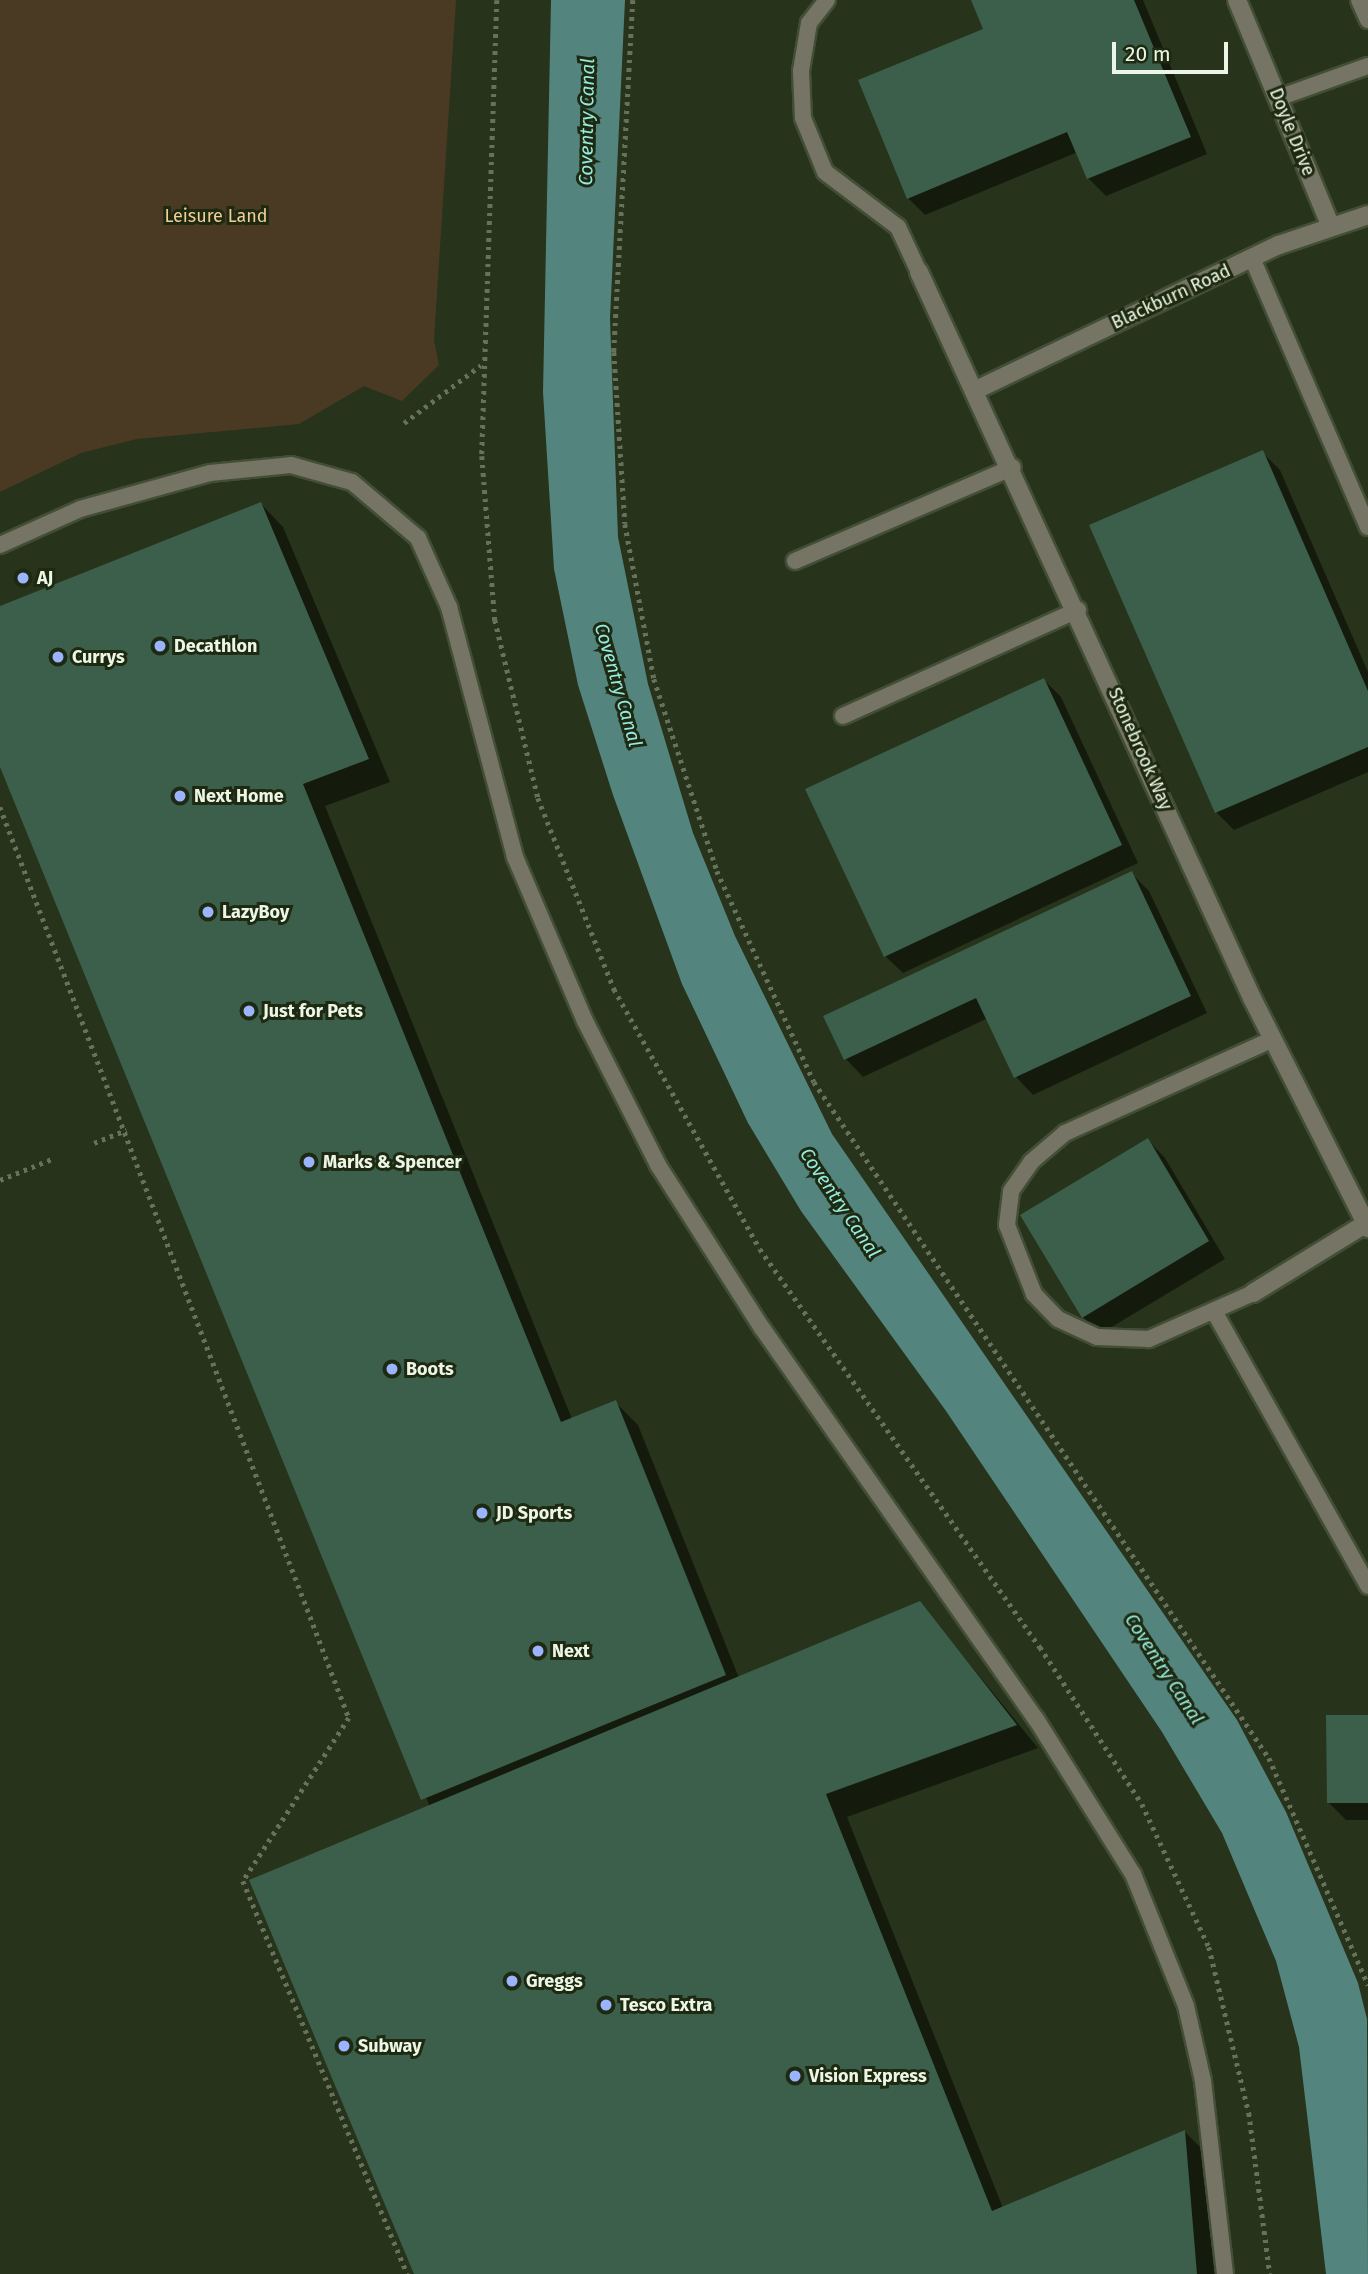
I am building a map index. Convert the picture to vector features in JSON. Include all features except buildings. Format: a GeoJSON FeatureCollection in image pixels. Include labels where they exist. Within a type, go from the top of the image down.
{"type":"FeatureCollection","features":[{"type":"Feature","properties":{"kind":"street","name":"Doyle Drive"},"geometry":{"type":"LineString","coordinates":[[1237,0],[1330,225]]}},
{"type":"Feature","properties":{"kind":"street","name":"Blackburn Road"},"geometry":{"type":"LineString","coordinates":[[978,388],[1252,258],[1330,225],[1368,215]]}},
{"type":"Feature","properties":{"kind":"street","name":"Stonebrook Way"},"geometry":{"type":"LineString","coordinates":[[919,272],[978,388],[1273,1039],[1367,1226],[1253,1293]]}},
{"type":"Feature","properties":{"kind":"lane"},"geometry":{"type":"LineString","coordinates":[[827,0],[809,23],[801,71],[803,118],[825,172],[898,228],[919,272]]}},
{"type":"Feature","properties":{"kind":"lane"},"geometry":{"type":"LineString","coordinates":[[1359,0],[1368,20]]}},
{"type":"Feature","properties":{"kind":"lane"},"geometry":{"type":"LineString","coordinates":[[1278,98],[1368,66]]}},
{"type":"Feature","properties":{"kind":"lane"},"geometry":{"type":"LineString","coordinates":[[1252,258],[1368,527]]}},
{"type":"Feature","properties":{"kind":"lane"},"geometry":{"type":"LineString","coordinates":[[0,545],[80,509],[210,473],[291,465],[352,482],[418,538],[449,607],[489,780],[515,857],[585,1021],[658,1165],[762,1328],[1036,1719],[1133,1874],[1186,2006],[1203,2081],[1225,2274]]}},
{"type":"Feature","properties":{"kind":"lane"},"geometry":{"type":"LineString","coordinates":[[795,561],[1013,467]]}},
{"type":"Feature","properties":{"kind":"lane"},"geometry":{"type":"LineString","coordinates":[[843,716],[1078,610]]}},
{"type":"Feature","properties":{"kind":"lane"},"geometry":{"type":"LineString","coordinates":[[1253,1293],[1215,1313],[1149,1339],[1097,1337],[1058,1319],[1034,1294],[1018,1260],[1007,1225],[1011,1191],[1031,1162],[1065,1133],[1273,1039]]}},
{"type":"Feature","properties":{"kind":"lane"},"geometry":{"type":"LineString","coordinates":[[1215,1313],[1368,1586]]}},
{"type":"Feature","properties":{"kind":"path"},"geometry":{"type":"LineString","coordinates":[[497,0],[481,365],[495,620],[538,798],[614,989],[760,1249],[1040,1647],[1142,1804],[1209,1947],[1249,2113],[1270,2274]]}},
{"type":"Feature","properties":{"kind":"path"},"geometry":{"type":"LineString","coordinates":[[633,0],[614,352],[625,524],[654,679],[717,871],[814,1082],[1269,1758],[1368,1985]]}},
{"type":"Feature","properties":{"kind":"path"},"geometry":{"type":"LineString","coordinates":[[404,423],[481,365]]}},
{"type":"Feature","properties":{"kind":"path"},"geometry":{"type":"LineString","coordinates":[[0,807],[126,1130],[349,1718],[243,1881],[407,2274]]}},
{"type":"Feature","properties":{"kind":"path"},"geometry":{"type":"LineString","coordinates":[[94,1143],[126,1130]]}},
{"type":"Feature","properties":{"kind":"path"},"geometry":{"type":"LineString","coordinates":[[0,1180],[52,1159]]}},
{"type":"Feature","properties":{"kind":"green space","name":"Leisure Land"},"geometry":{"type":"Polygon","coordinates":[[[0,0],[456,0],[434,340],[439,365],[402,401],[364,386],[299,424],[137,439],[81,453],[0,492],[0,0]]]}},
{"type":"Feature","properties":{"kind":"water","name":"Coventry Canal"},"geometry":{"type":"Polygon","coordinates":[[[551,0],[625,0],[610,319],[618,537],[648,684],[693,833],[735,936],[832,1134],[1237,1720],[1286,1812],[1358,1983],[1367,2019],[1368,2274],[1326,2274],[1299,2047],[1276,1961],[1222,1833],[1162,1732],[946,1411],[801,1211],[748,1123],[682,984],[613,795],[578,685],[554,569],[543,392],[551,0]]]}},
{"type":"Feature","properties":{"kind":"place","name":"AJ"},"geometry":{"type":"Point","coordinates":[23,578]}},
{"type":"Feature","properties":{"kind":"place","name":"Decathlon"},"geometry":{"type":"Point","coordinates":[160,646]}},
{"type":"Feature","properties":{"kind":"place","name":"Currys"},"geometry":{"type":"Point","coordinates":[58,657]}},
{"type":"Feature","properties":{"kind":"place","name":"Next Home"},"geometry":{"type":"Point","coordinates":[180,796]}},
{"type":"Feature","properties":{"kind":"place","name":"LazyBoy"},"geometry":{"type":"Point","coordinates":[208,912]}},
{"type":"Feature","properties":{"kind":"place","name":"Just for Pets"},"geometry":{"type":"Point","coordinates":[249,1011]}},
{"type":"Feature","properties":{"kind":"place","name":"Marks & Spencer"},"geometry":{"type":"Point","coordinates":[309,1162]}},
{"type":"Feature","properties":{"kind":"place","name":"Boots"},"geometry":{"type":"Point","coordinates":[392,1369]}},
{"type":"Feature","properties":{"kind":"place","name":"JD Sports"},"geometry":{"type":"Point","coordinates":[482,1513]}},
{"type":"Feature","properties":{"kind":"place","name":"Next"},"geometry":{"type":"Point","coordinates":[538,1651]}},
{"type":"Feature","properties":{"kind":"place","name":"Greggs"},"geometry":{"type":"Point","coordinates":[512,1981]}},
{"type":"Feature","properties":{"kind":"place","name":"Tesco Extra"},"geometry":{"type":"Point","coordinates":[606,2005]}},
{"type":"Feature","properties":{"kind":"place","name":"Subway"},"geometry":{"type":"Point","coordinates":[344,2046]}},
{"type":"Feature","properties":{"kind":"place","name":"Vision Express"},"geometry":{"type":"Point","coordinates":[795,2076]}}]}
